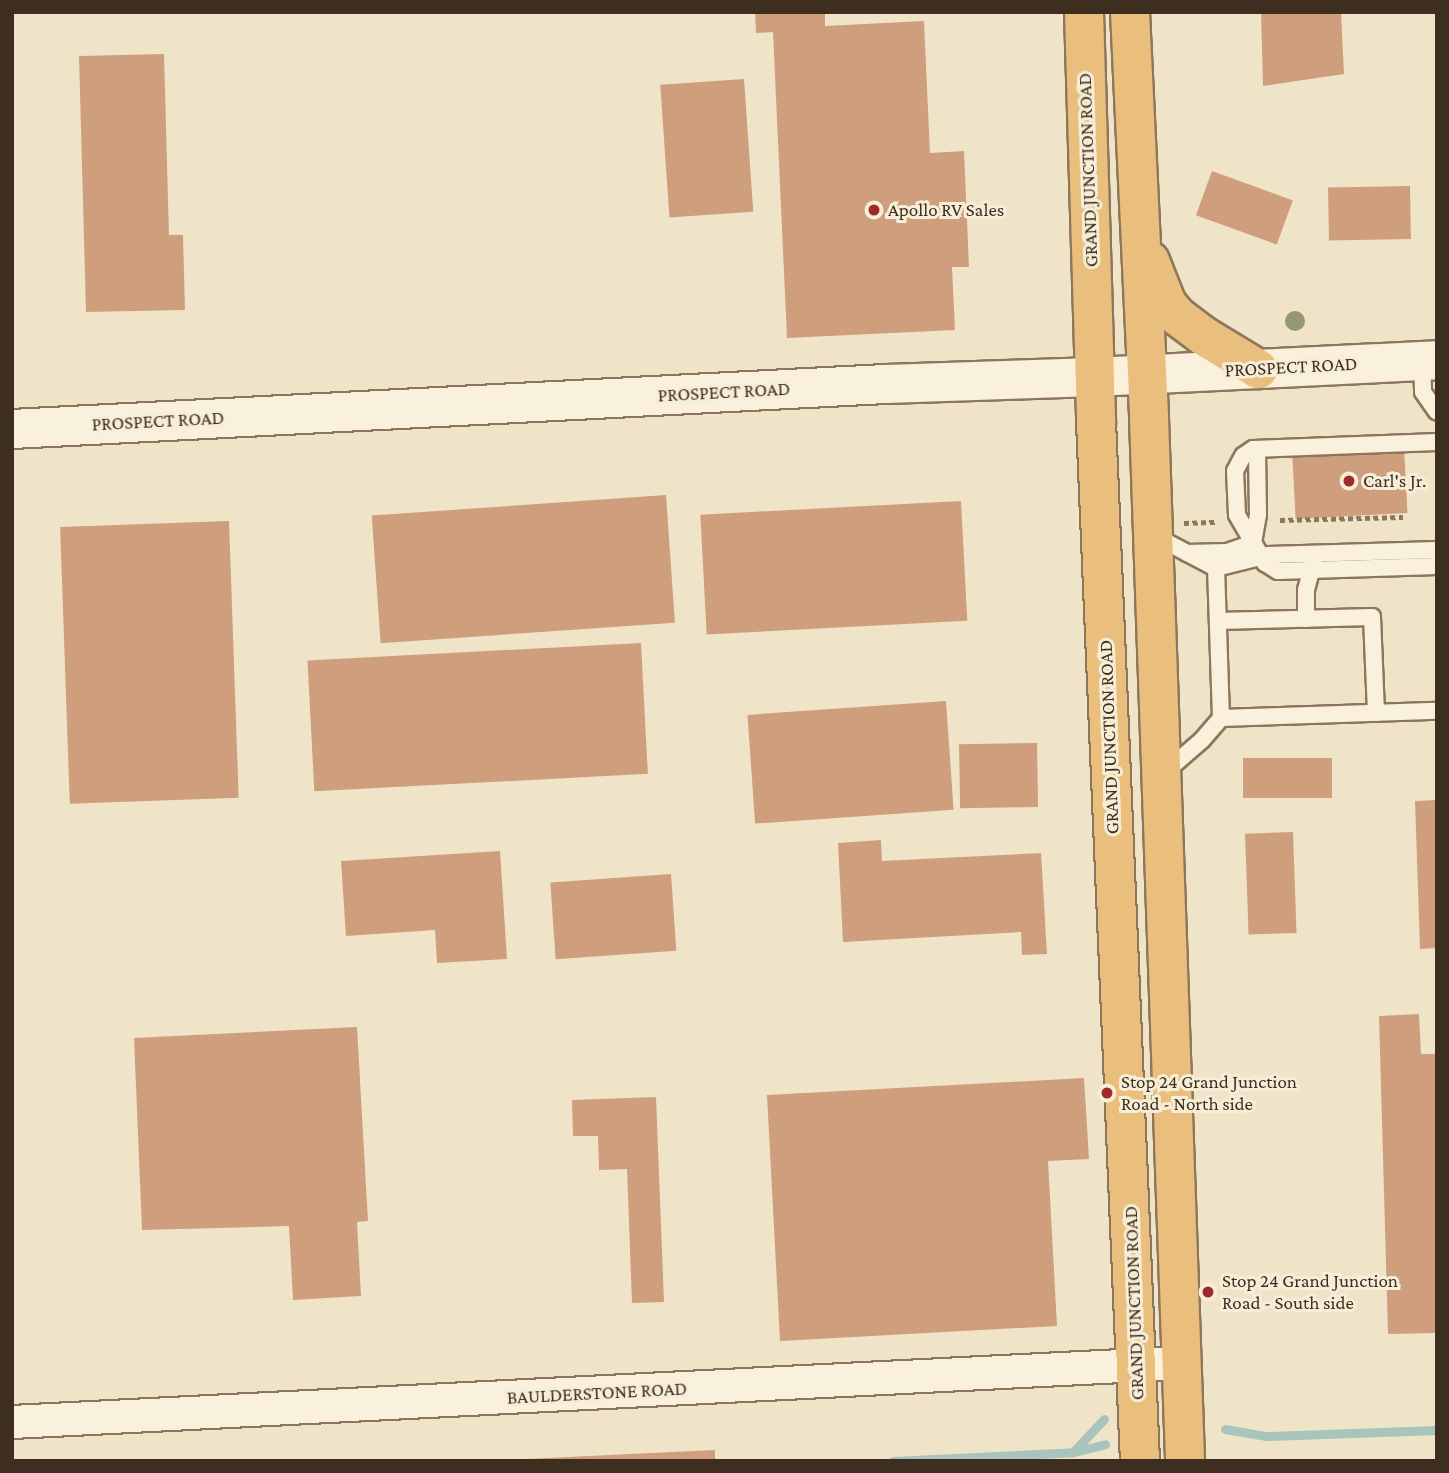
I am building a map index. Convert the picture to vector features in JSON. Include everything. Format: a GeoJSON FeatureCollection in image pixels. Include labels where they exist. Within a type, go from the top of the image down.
{"type":"FeatureCollection","features":[{"type":"Feature","properties":{"kind":"highway","name":"GRAND JUNCTION ROAD"},"geometry":{"type":"LineString","coordinates":[[1084,12],[1094,376],[1140,1461]]}},
{"type":"Feature","properties":{"kind":"highway"},"geometry":{"type":"LineString","coordinates":[[1130,12],[1146,374],[1166,529],[1161,775],[1185,1461]]}},
{"type":"Feature","properties":{"kind":"highway"},"geometry":{"type":"LineString","coordinates":[[1139,233],[1161,293],[1172,310],[1202,335],[1258,369]]}},
{"type":"Feature","properties":{"kind":"street","name":"PROSPECT ROAD"},"geometry":{"type":"LineString","coordinates":[[12,429],[886,384],[1429,360]]}},
{"type":"Feature","properties":{"kind":"street","name":"BAULDERSTONE ROAD"},"geometry":{"type":"LineString","coordinates":[[12,1422],[1182,1363]]}},
{"type":"Feature","properties":{"kind":"lane"},"geometry":{"type":"LineString","coordinates":[[1429,360],[1423,392],[1437,412]]}},
{"type":"Feature","properties":{"kind":"lane"},"geometry":{"type":"LineString","coordinates":[[1437,442],[1257,450],[1257,550],[1278,571],[1437,566]]}},
{"type":"Feature","properties":{"kind":"lane"},"geometry":{"type":"LineString","coordinates":[[1166,529],[1186,553],[1216,568]]}},
{"type":"Feature","properties":{"kind":"lane"},"geometry":{"type":"LineString","coordinates":[[1186,553],[1257,550],[1313,553],[1437,550]]}},
{"type":"Feature","properties":{"kind":"lane"},"geometry":{"type":"LineString","coordinates":[[1216,568],[1257,550]]}},
{"type":"Feature","properties":{"kind":"lane"},"geometry":{"type":"LineString","coordinates":[[1306,619],[1306,590],[1313,570],[1313,553]]}},
{"type":"Feature","properties":{"kind":"lane"},"geometry":{"type":"LineString","coordinates":[[1161,775],[1202,740],[1221,718],[1216,568]]}},
{"type":"Feature","properties":{"kind":"lane"},"geometry":{"type":"LineString","coordinates":[[1218,621],[1372,617],[1376,713]]}},
{"type":"Feature","properties":{"kind":"lane"},"geometry":{"type":"LineString","coordinates":[[1221,718],[1437,711]]}},
{"type":"Feature","properties":{"kind":"path"},"geometry":{"type":"LineString","coordinates":[[1269,520],[1403,517]]}},
{"type":"Feature","properties":{"kind":"path"},"geometry":{"type":"LineString","coordinates":[[1166,529],[1228,522]]}},
{"type":"Feature","properties":{"kind":"building","name":"Apollo RV Sales"},"geometry":{"type":"Polygon","coordinates":[[[755,12],[825,12],[825,26],[924,21],[930,153],[964,151],[969,267],[952,267],[955,330],[787,338],[773,32],[756,33],[755,12]]]}},
{"type":"Feature","properties":{"kind":"building"},"geometry":{"type":"Polygon","coordinates":[[[1261,12],[1341,12],[1344,74],[1263,86],[1261,12]]]}},
{"type":"Feature","properties":{"kind":"building"},"geometry":{"type":"Polygon","coordinates":[[[164,54],[169,235],[183,235],[185,310],[86,312],[79,56],[164,54]]]}},
{"type":"Feature","properties":{"kind":"building"},"geometry":{"type":"Polygon","coordinates":[[[744,79],[753,212],[669,218],[660,85],[744,79]]]}},
{"type":"Feature","properties":{"kind":"building"},"geometry":{"type":"Polygon","coordinates":[[[1212,171],[1293,200],[1277,245],[1196,215],[1212,171]]]}},
{"type":"Feature","properties":{"kind":"building"},"geometry":{"type":"Polygon","coordinates":[[[1410,186],[1411,239],[1329,240],[1328,187],[1410,186]]]}},
{"type":"Feature","properties":{"kind":"building","name":"Carl's Jr."},"geometry":{"type":"Polygon","coordinates":[[[1404,447],[1407,513],[1296,519],[1292,453],[1404,447]]]}},
{"type":"Feature","properties":{"kind":"building"},"geometry":{"type":"Polygon","coordinates":[[[666,495],[675,623],[381,643],[372,516],[666,495]]]}},
{"type":"Feature","properties":{"kind":"building"},"geometry":{"type":"Polygon","coordinates":[[[961,501],[967,621],[707,634],[700,515],[961,501]]]}},
{"type":"Feature","properties":{"kind":"building"},"geometry":{"type":"Polygon","coordinates":[[[229,521],[239,798],[70,804],[60,527],[229,521]]]}},
{"type":"Feature","properties":{"kind":"building"},"geometry":{"type":"Polygon","coordinates":[[[641,643],[648,774],[314,791],[307,660],[641,643]]]}},
{"type":"Feature","properties":{"kind":"building"},"geometry":{"type":"Polygon","coordinates":[[[946,701],[954,810],[755,824],[747,715],[946,701]]]}},
{"type":"Feature","properties":{"kind":"building"},"geometry":{"type":"Polygon","coordinates":[[[1037,743],[1038,807],[960,808],[959,744],[1037,743]]]}},
{"type":"Feature","properties":{"kind":"building"},"geometry":{"type":"Polygon","coordinates":[[[1243,758],[1332,758],[1332,798],[1243,798],[1243,758]]]}},
{"type":"Feature","properties":{"kind":"building"},"geometry":{"type":"Polygon","coordinates":[[[1437,800],[1437,948],[1420,949],[1415,801],[1437,800]]]}},
{"type":"Feature","properties":{"kind":"building"},"geometry":{"type":"Polygon","coordinates":[[[1293,832],[1297,933],[1249,935],[1245,834],[1293,832]]]}},
{"type":"Feature","properties":{"kind":"building"},"geometry":{"type":"Polygon","coordinates":[[[881,840],[882,861],[1041,853],[1047,954],[1022,955],[1021,932],[843,942],[838,843],[881,840]]]}},
{"type":"Feature","properties":{"kind":"building"},"geometry":{"type":"Polygon","coordinates":[[[500,851],[507,959],[437,963],[435,930],[346,936],[341,861],[500,851]]]}},
{"type":"Feature","properties":{"kind":"building"},"geometry":{"type":"Polygon","coordinates":[[[671,874],[676,951],[556,959],[550,882],[671,874]]]}},
{"type":"Feature","properties":{"kind":"building"},"geometry":{"type":"Polygon","coordinates":[[[1419,1014],[1421,1054],[1437,1054],[1436,1333],[1388,1334],[1379,1016],[1419,1014]]]}},
{"type":"Feature","properties":{"kind":"building"},"geometry":{"type":"Polygon","coordinates":[[[357,1027],[368,1221],[357,1222],[361,1296],[293,1300],[289,1226],[142,1230],[134,1038],[357,1027]]]}},
{"type":"Feature","properties":{"kind":"building"},"geometry":{"type":"Polygon","coordinates":[[[1084,1078],[1089,1159],[1048,1161],[1057,1326],[780,1341],[767,1095],[1084,1078]]]}},
{"type":"Feature","properties":{"kind":"building"},"geometry":{"type":"Polygon","coordinates":[[[656,1097],[664,1302],[632,1303],[627,1169],[599,1170],[598,1136],[573,1136],[572,1100],[656,1097]]]}},
{"type":"Feature","properties":{"kind":"building"},"geometry":{"type":"Polygon","coordinates":[[[715,1450],[715,1461],[526,1461],[526,1459],[715,1450]]]}},
{"type":"Feature","properties":{"kind":"waterway"},"geometry":{"type":"LineString","coordinates":[[1074,1451],[1104,1419]]}},
{"type":"Feature","properties":{"kind":"waterway"},"geometry":{"type":"LineString","coordinates":[[1225,1429],[1266,1436],[1437,1430]]}},
{"type":"Feature","properties":{"kind":"waterway"},"geometry":{"type":"LineString","coordinates":[[893,1461],[1074,1452],[1105,1444]]}},
{"type":"Feature","properties":{"kind":"place","name":"Apollo RV Sales"},"geometry":{"type":"Point","coordinates":[874,210]}},
{"type":"Feature","properties":{"kind":"place","name":"Carl's Jr."},"geometry":{"type":"Point","coordinates":[1349,481]}},
{"type":"Feature","properties":{"kind":"place","name":"Stop 24 Grand Junction Road - North side"},"geometry":{"type":"Point","coordinates":[1107,1093]}},
{"type":"Feature","properties":{"kind":"place","name":"Stop 24 Grand Junction Road - South side"},"geometry":{"type":"Point","coordinates":[1208,1292]}}]}
